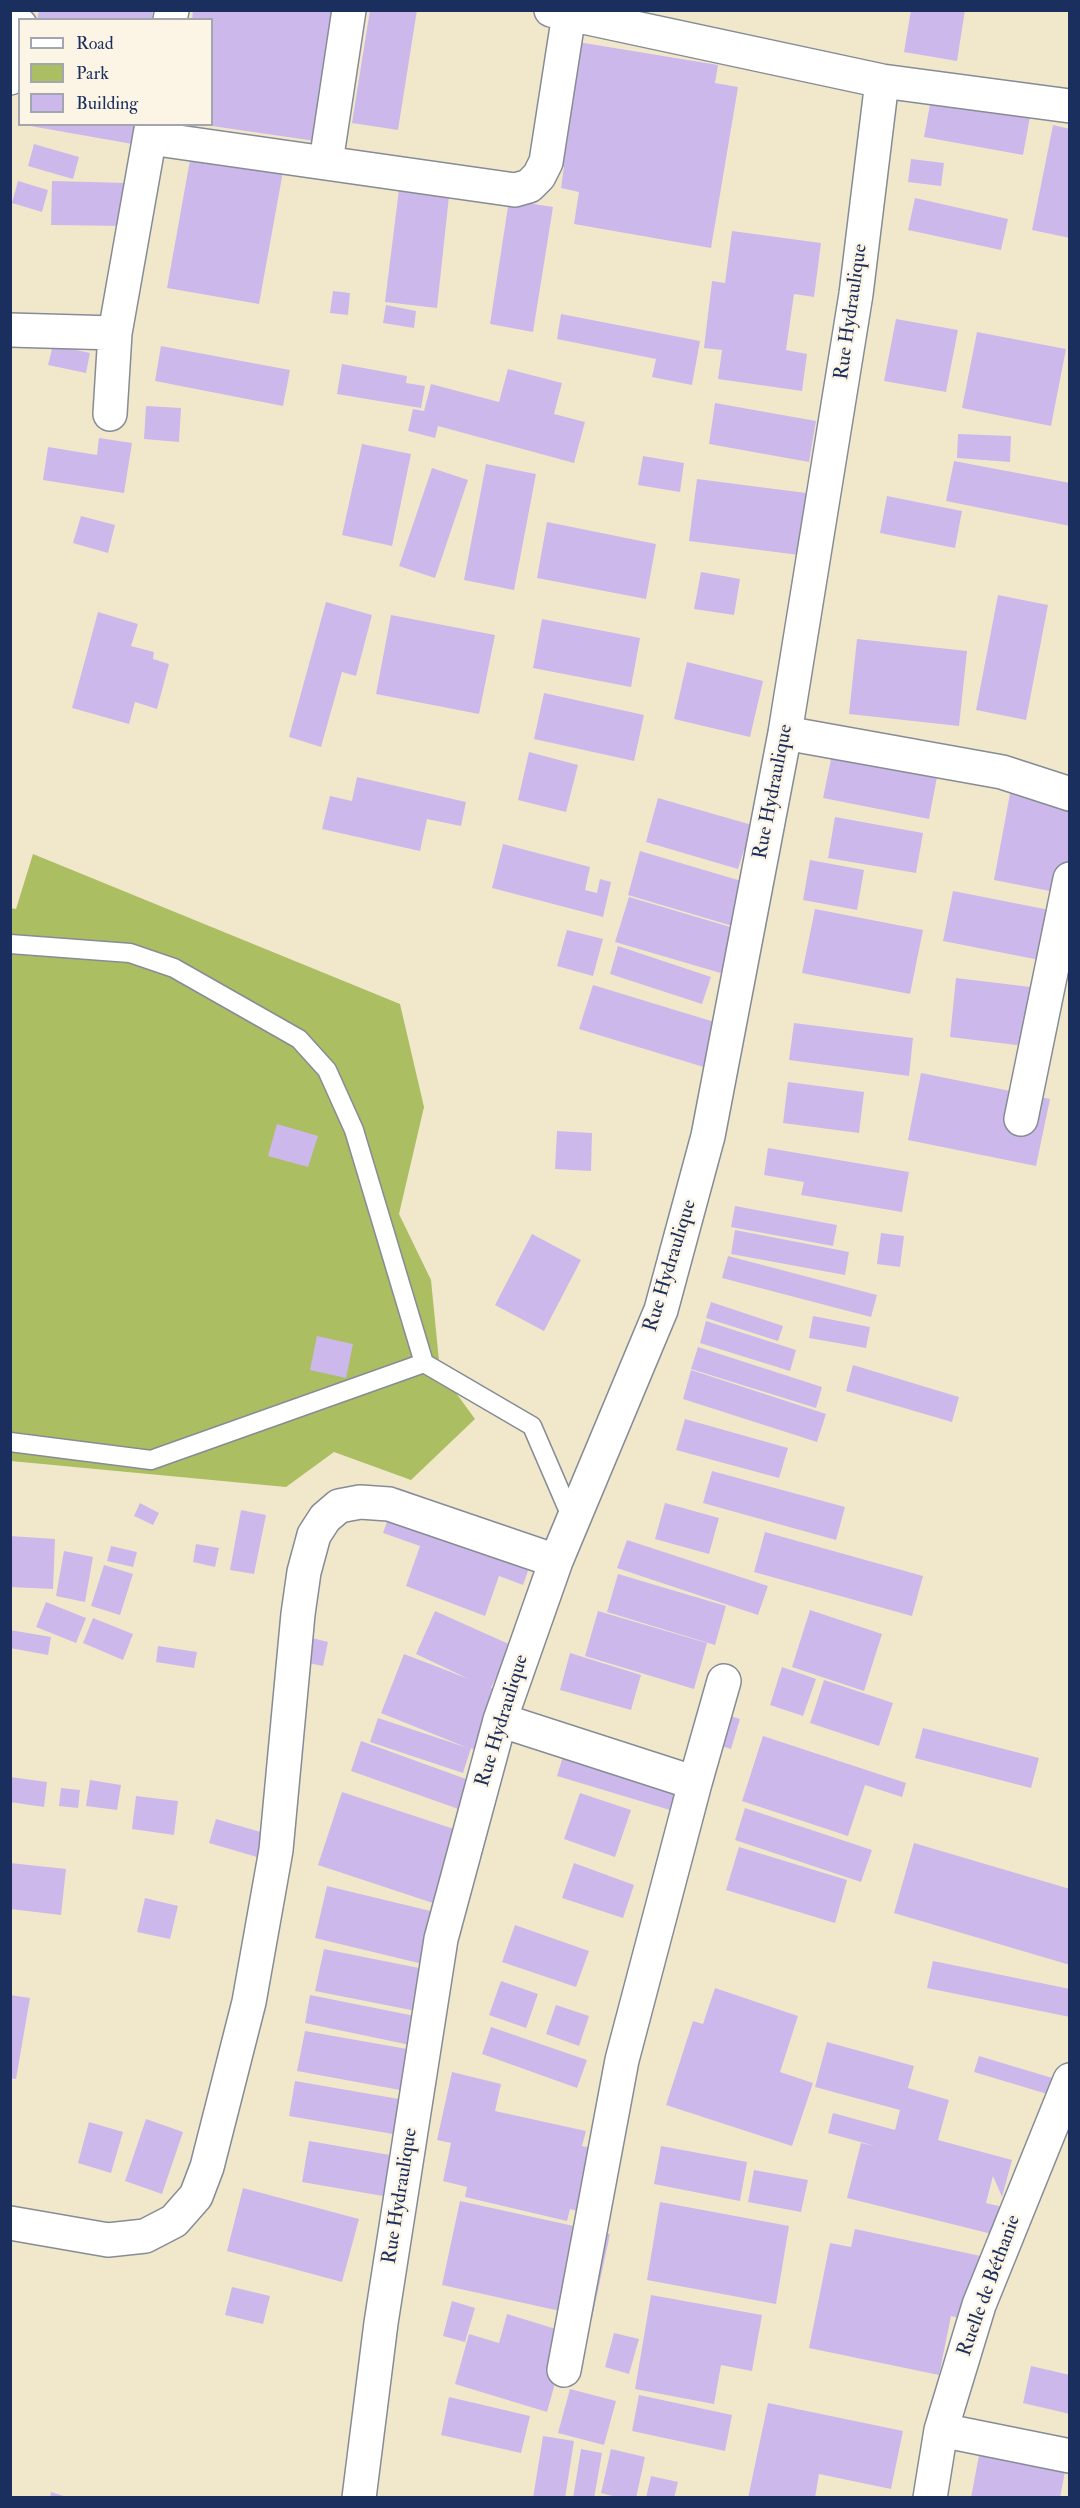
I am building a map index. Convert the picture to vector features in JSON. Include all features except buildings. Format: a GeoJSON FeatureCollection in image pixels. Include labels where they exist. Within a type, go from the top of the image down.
{"type":"FeatureCollection","features":[{"type":"Feature","properties":{"kind":"street"},"geometry":{"type":"LineString","coordinates":[[326,162],[349,10]]}},
{"type":"Feature","properties":{"kind":"street"},"geometry":{"type":"LineString","coordinates":[[110,414],[116,333],[151,131],[326,162],[515,190],[529,186],[539,176],[546,162],[560,12],[882,81],[1070,106]]}},
{"type":"Feature","properties":{"kind":"street"},"geometry":{"type":"LineString","coordinates":[[10,78],[18,36]]}},
{"type":"Feature","properties":{"kind":"street","name":"Rue Hydraulique"},"geometry":{"type":"LineString","coordinates":[[359,2498],[381,2323],[441,1939],[500,1720],[555,1561],[661,1310],[702,1160],[785,733],[856,294],[882,81]]}},
{"type":"Feature","properties":{"kind":"street"},"geometry":{"type":"LineString","coordinates":[[10,330],[116,333]]}},
{"type":"Feature","properties":{"kind":"street"},"geometry":{"type":"LineString","coordinates":[[785,733],[1002,772],[1070,794]]}},
{"type":"Feature","properties":{"kind":"street"},"geometry":{"type":"LineString","coordinates":[[1021,1119],[1070,879]]}},
{"type":"Feature","properties":{"kind":"street"},"geometry":{"type":"LineString","coordinates":[[10,2223],[108,2240],[145,2236],[174,2221],[196,2196],[207,2167],[249,2001],[276,1850],[304,1572],[314,1535],[325,1518],[339,1506],[360,1502],[389,1504],[555,1561]]}},
{"type":"Feature","properties":{"kind":"street"},"geometry":{"type":"LineString","coordinates":[[564,2370],[622,2060],[724,1681]]}},
{"type":"Feature","properties":{"kind":"street"},"geometry":{"type":"LineString","coordinates":[[500,1720],[695,1783]]}},
{"type":"Feature","properties":{"kind":"street","name":"Ruelle de Béthanie"},"geometry":{"type":"LineString","coordinates":[[930,2498],[941,2430],[979,2305],[1070,2080]]}},
{"type":"Feature","properties":{"kind":"street"},"geometry":{"type":"LineString","coordinates":[[941,2430],[1070,2456]]}},
{"type":"Feature","properties":{"kind":"lane"},"geometry":{"type":"LineString","coordinates":[[10,944],[130,953],[174,968],[299,1039],[327,1070],[354,1130],[424,1363],[532,1426],[573,1521]]}},
{"type":"Feature","properties":{"kind":"lane"},"geometry":{"type":"LineString","coordinates":[[10,1442],[151,1460],[424,1363]]}},
{"type":"Feature","properties":{"kind":"green space"},"geometry":{"type":"Polygon","coordinates":[[[33,854],[400,1004],[424,1107],[399,1214],[431,1280],[440,1371],[475,1419],[411,1480],[334,1452],[286,1487],[11,1461],[10,908],[16,909],[33,854]]]}}]}
